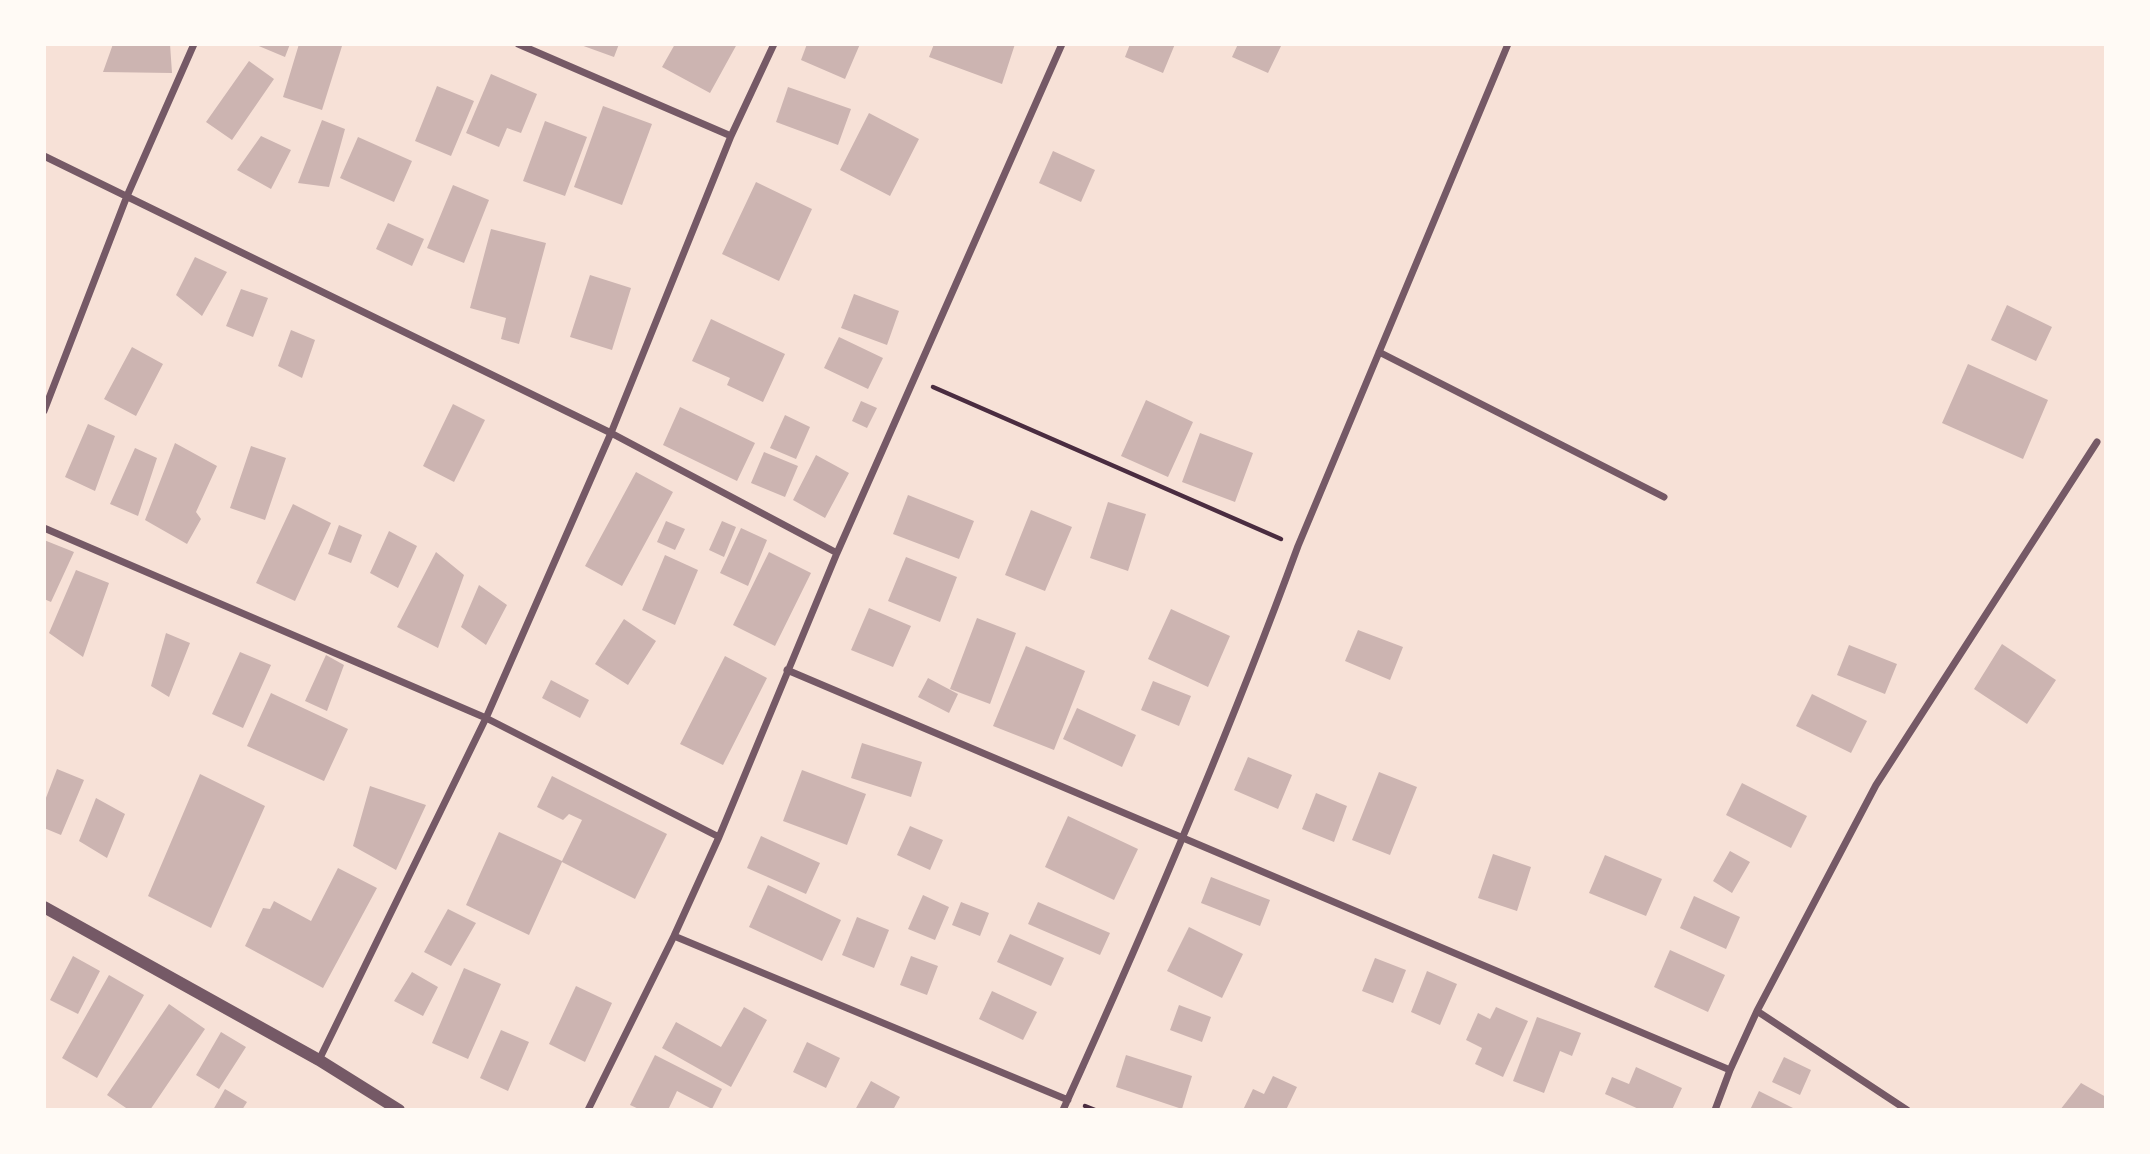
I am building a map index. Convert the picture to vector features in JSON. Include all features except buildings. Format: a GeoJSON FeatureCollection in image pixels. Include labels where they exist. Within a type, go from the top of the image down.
{"type":"FeatureCollection","features":[{"type":"Feature","properties":{"kind":"street"},"geometry":{"type":"LineString","coordinates":[[44,411],[127,195],[194,44]]}},
{"type":"Feature","properties":{"kind":"street"},"geometry":{"type":"LineString","coordinates":[[518,44],[731,136]]}},
{"type":"Feature","properties":{"kind":"street"},"geometry":{"type":"LineString","coordinates":[[319,1060],[486,718],[611,433],[731,136],[774,44]]}},
{"type":"Feature","properties":{"kind":"street"},"geometry":{"type":"LineString","coordinates":[[588,1110],[674,936],[719,837],[837,553],[1062,44]]}},
{"type":"Feature","properties":{"kind":"street"},"geometry":{"type":"LineString","coordinates":[[1063,1110],[1182,836],[1276,608],[1298,546],[1507,44]]}},
{"type":"Feature","properties":{"kind":"street"},"geometry":{"type":"LineString","coordinates":[[44,156],[611,433],[837,553]]}},
{"type":"Feature","properties":{"kind":"street"},"geometry":{"type":"LineString","coordinates":[[1379,352],[1664,497]]}},
{"type":"Feature","properties":{"kind":"street"},"geometry":{"type":"LineString","coordinates":[[1715,1110],[1757,1011],[1876,786],[2097,442]]}},
{"type":"Feature","properties":{"kind":"street"},"geometry":{"type":"LineString","coordinates":[[44,528],[486,718],[719,837]]}},
{"type":"Feature","properties":{"kind":"street"},"geometry":{"type":"LineString","coordinates":[[787,670],[1730,1070]]}},
{"type":"Feature","properties":{"kind":"street"},"geometry":{"type":"LineString","coordinates":[[44,907],[319,1060],[399,1110]]}},
{"type":"Feature","properties":{"kind":"street"},"geometry":{"type":"LineString","coordinates":[[674,936],[1068,1100]]}},
{"type":"Feature","properties":{"kind":"street"},"geometry":{"type":"LineString","coordinates":[[1757,1011],[1908,1110]]}},
{"type":"Feature","properties":{"kind":"path"},"geometry":{"type":"LineString","coordinates":[[915,380],[1298,546]]}}]}
